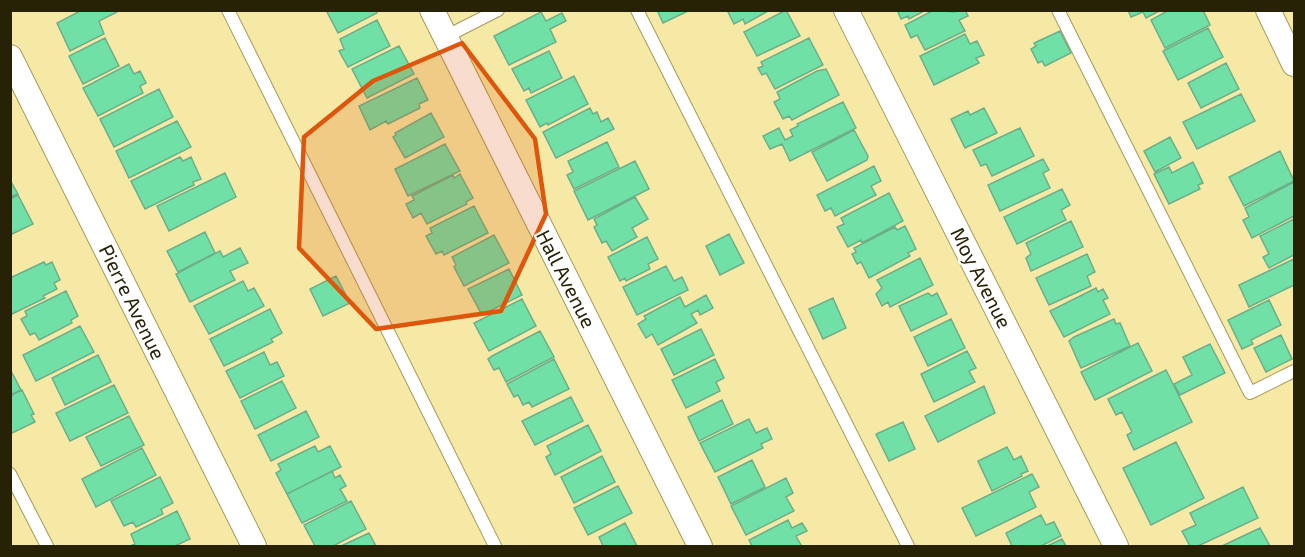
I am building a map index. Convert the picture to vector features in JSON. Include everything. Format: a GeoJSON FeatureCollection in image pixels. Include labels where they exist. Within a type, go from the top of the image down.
{"type":"FeatureCollection","features":[{"type":"Feature","properties":{"kind":"street","name":"Hall Avenue"},"geometry":{"type":"LineString","coordinates":[[432,10],[700,546]]}},
{"type":"Feature","properties":{"kind":"street","name":"Moy Avenue"},"geometry":{"type":"LineString","coordinates":[[846,10],[1116,546]]}},
{"type":"Feature","properties":{"kind":"street"},"geometry":{"type":"LineString","coordinates":[[1268,10],[1294,64]]}},
{"type":"Feature","properties":{"kind":"street","name":"Pierre Avenue"},"geometry":{"type":"LineString","coordinates":[[10,57],[254,546]]}},
{"type":"Feature","properties":{"kind":"lane"},"geometry":{"type":"LineString","coordinates":[[228,10],[495,546]]}},
{"type":"Feature","properties":{"kind":"lane"},"geometry":{"type":"LineString","coordinates":[[446,37],[498,10]]}},
{"type":"Feature","properties":{"kind":"lane"},"geometry":{"type":"LineString","coordinates":[[637,10],[908,546]]}},
{"type":"Feature","properties":{"kind":"lane"},"geometry":{"type":"LineString","coordinates":[[1058,10],[1250,393],[1294,371]]}},
{"type":"Feature","properties":{"kind":"lane"},"geometry":{"type":"LineString","coordinates":[[10,474],[47,546]]}},
{"type":"Feature","properties":{"kind":"highlighted area"},"geometry":{"type":"Polygon","coordinates":[[[462,43],[535,139],[546,214],[501,311],[376,329],[299,248],[304,137],[373,81],[462,43]]]}},
{"type":"Feature","properties":{"kind":"building"},"geometry":{"type":"Polygon","coordinates":[[[82,10],[117,10],[117,12],[99,21],[104,34],[70,51],[57,23],[82,10]]]}},
{"type":"Feature","properties":{"kind":"building"},"geometry":{"type":"Polygon","coordinates":[[[326,10],[376,10],[377,13],[338,33],[326,10]]]}},
{"type":"Feature","properties":{"kind":"building"},"geometry":{"type":"Polygon","coordinates":[[[657,10],[687,10],[688,11],[663,23],[657,10]]]}},
{"type":"Feature","properties":{"kind":"building"},"geometry":{"type":"Polygon","coordinates":[[[727,10],[770,10],[745,24],[743,19],[734,24],[727,10]]]}},
{"type":"Feature","properties":{"kind":"building"},"geometry":{"type":"Polygon","coordinates":[[[786,10],[800,36],[757,56],[744,32],[786,10]]]}},
{"type":"Feature","properties":{"kind":"building"},"geometry":{"type":"Polygon","coordinates":[[[897,10],[926,10],[909,19],[908,16],[901,19],[897,10]]]}},
{"type":"Feature","properties":{"kind":"building"},"geometry":{"type":"Polygon","coordinates":[[[934,10],[954,12],[965,10],[968,16],[959,20],[965,31],[925,50],[917,35],[911,38],[905,25],[934,10]]]}},
{"type":"Feature","properties":{"kind":"building"},"geometry":{"type":"Polygon","coordinates":[[[1128,10],[1161,10],[1146,18],[1143,12],[1131,17],[1128,10]]]}},
{"type":"Feature","properties":{"kind":"building"},"geometry":{"type":"Polygon","coordinates":[[[1169,10],[1203,10],[1210,25],[1165,48],[1151,20],[1169,10]]]}},
{"type":"Feature","properties":{"kind":"building"},"geometry":{"type":"Polygon","coordinates":[[[541,12],[546,21],[562,13],[566,21],[550,29],[556,42],[509,65],[494,36],[541,12]]]}},
{"type":"Feature","properties":{"kind":"building"},"geometry":{"type":"Polygon","coordinates":[[[377,20],[390,46],[348,67],[339,51],[344,49],[340,39],[377,20]]]}},
{"type":"Feature","properties":{"kind":"building"},"geometry":{"type":"Polygon","coordinates":[[[1208,28],[1223,57],[1178,80],[1163,51],[1208,28]]]}},
{"type":"Feature","properties":{"kind":"building"},"geometry":{"type":"Polygon","coordinates":[[[1060,31],[1071,53],[1045,66],[1042,61],[1038,63],[1031,49],[1036,46],[1034,43],[1060,31]]]}},
{"type":"Feature","properties":{"kind":"building"},"geometry":{"type":"Polygon","coordinates":[[[965,34],[970,44],[977,41],[984,55],[976,58],[979,63],[934,85],[920,56],[965,34]]]}},
{"type":"Feature","properties":{"kind":"building"},"geometry":{"type":"Polygon","coordinates":[[[105,38],[119,66],[83,84],[69,56],[105,38]]]}},
{"type":"Feature","properties":{"kind":"building"},"geometry":{"type":"Polygon","coordinates":[[[809,38],[823,65],[775,89],[766,73],[762,75],[758,68],[763,66],[761,62],[809,38]]]}},
{"type":"Feature","properties":{"kind":"building"},"geometry":{"type":"Polygon","coordinates":[[[399,46],[414,74],[367,98],[352,69],[399,46]]]}},
{"type":"Feature","properties":{"kind":"building"},"geometry":{"type":"Polygon","coordinates":[[[549,51],[562,78],[531,93],[529,88],[524,91],[512,69],[549,51]]]}},
{"type":"Feature","properties":{"kind":"building"},"geometry":{"type":"Polygon","coordinates":[[[1226,63],[1239,89],[1201,108],[1188,83],[1226,63]]]}},
{"type":"Feature","properties":{"kind":"building"},"geometry":{"type":"Polygon","coordinates":[[[129,64],[134,74],[140,71],[146,83],[140,86],[143,93],[98,116],[83,88],[129,64]]]}},
{"type":"Feature","properties":{"kind":"building"},"geometry":{"type":"Polygon","coordinates":[[[826,69],[839,95],[792,120],[789,116],[783,119],[774,102],[780,99],[777,92],[817,71],[826,69]]]}},
{"type":"Feature","properties":{"kind":"building"},"geometry":{"type":"Polygon","coordinates":[[[574,76],[588,104],[540,127],[526,100],[574,76]]]}},
{"type":"Feature","properties":{"kind":"building"},"geometry":{"type":"Polygon","coordinates":[[[417,78],[428,100],[419,104],[420,108],[370,130],[359,106],[417,78]]]}},
{"type":"Feature","properties":{"kind":"building"},"geometry":{"type":"Polygon","coordinates":[[[159,89],[173,117],[114,147],[100,119],[159,89]]]}},
{"type":"Feature","properties":{"kind":"building"},"geometry":{"type":"Polygon","coordinates":[[[1241,94],[1255,121],[1197,149],[1183,122],[1241,94]]]}},
{"type":"Feature","properties":{"kind":"building"},"geometry":{"type":"Polygon","coordinates":[[[843,102],[856,128],[790,161],[782,144],[770,149],[763,136],[779,128],[785,140],[793,136],[790,130],[798,126],[797,124],[843,102]]]}},
{"type":"Feature","properties":{"kind":"building"},"geometry":{"type":"Polygon","coordinates":[[[590,108],[593,114],[597,112],[601,122],[608,118],[614,129],[556,158],[543,132],[590,108]]]}},
{"type":"Feature","properties":{"kind":"building"},"geometry":{"type":"Polygon","coordinates":[[[984,108],[997,133],[965,148],[951,119],[968,111],[970,115],[984,108]]]}},
{"type":"Feature","properties":{"kind":"building"},"geometry":{"type":"Polygon","coordinates":[[[431,113],[444,137],[405,158],[393,137],[395,133],[431,113]]]}},
{"type":"Feature","properties":{"kind":"building"},"geometry":{"type":"Polygon","coordinates":[[[177,121],[191,147],[129,178],[116,151],[177,121]]]}},
{"type":"Feature","properties":{"kind":"building"},"geometry":{"type":"Polygon","coordinates":[[[1020,128],[1034,156],[992,176],[986,164],[981,166],[973,150],[1020,128]]]}},
{"type":"Feature","properties":{"kind":"building"},"geometry":{"type":"Polygon","coordinates":[[[854,130],[868,156],[867,160],[827,181],[812,152],[854,130]]]}},
{"type":"Feature","properties":{"kind":"building"},"geometry":{"type":"Polygon","coordinates":[[[1170,137],[1181,158],[1155,172],[1144,151],[1170,137]]]}},
{"type":"Feature","properties":{"kind":"building"},"geometry":{"type":"Polygon","coordinates":[[[607,142],[619,167],[574,189],[567,175],[573,172],[568,161],[607,142]]]}},
{"type":"Feature","properties":{"kind":"building"},"geometry":{"type":"Polygon","coordinates":[[[445,144],[460,171],[408,196],[395,169],[445,144]]]}},
{"type":"Feature","properties":{"kind":"building"},"geometry":{"type":"Polygon","coordinates":[[[1280,151],[1294,181],[1244,206],[1229,177],[1280,151]]]}},
{"type":"Feature","properties":{"kind":"building"},"geometry":{"type":"Polygon","coordinates":[[[180,157],[183,161],[191,157],[201,179],[193,182],[194,185],[145,209],[131,181],[180,157]]]}},
{"type":"Feature","properties":{"kind":"building"},"geometry":{"type":"Polygon","coordinates":[[[1043,159],[1049,170],[1043,173],[1050,188],[1000,211],[988,185],[1043,159]]]}},
{"type":"Feature","properties":{"kind":"building"},"geometry":{"type":"Polygon","coordinates":[[[635,161],[649,189],[588,220],[574,191],[635,161]]]}},
{"type":"Feature","properties":{"kind":"building"},"geometry":{"type":"Polygon","coordinates":[[[1193,162],[1203,183],[1198,185],[1200,189],[1169,204],[1154,174],[1169,167],[1172,173],[1193,162]]]}},
{"type":"Feature","properties":{"kind":"building"},"geometry":{"type":"Polygon","coordinates":[[[874,166],[881,181],[871,186],[876,195],[835,216],[831,208],[825,211],[817,195],[874,166]]]}},
{"type":"Feature","properties":{"kind":"building"},"geometry":{"type":"Polygon","coordinates":[[[225,173],[236,197],[169,231],[157,206],[225,173]]]}},
{"type":"Feature","properties":{"kind":"building"},"geometry":{"type":"Polygon","coordinates":[[[460,174],[473,198],[466,202],[467,204],[427,224],[421,213],[413,218],[406,204],[414,200],[412,196],[453,175],[454,178],[460,174]]]}},
{"type":"Feature","properties":{"kind":"building"},"geometry":{"type":"Polygon","coordinates":[[[10,180],[18,194],[10,197],[10,180]]]}},
{"type":"Feature","properties":{"kind":"building"},"geometry":{"type":"Polygon","coordinates":[[[1294,182],[1294,216],[1252,238],[1243,220],[1249,217],[1245,208],[1294,182]]]}},
{"type":"Feature","properties":{"kind":"building"},"geometry":{"type":"Polygon","coordinates":[[[1062,189],[1070,205],[1061,210],[1066,220],[1017,244],[1004,217],[1062,189]]]}},
{"type":"Feature","properties":{"kind":"building"},"geometry":{"type":"Polygon","coordinates":[[[889,193],[903,221],[862,243],[861,240],[848,247],[837,227],[844,224],[841,218],[889,193]]]}},
{"type":"Feature","properties":{"kind":"building"},"geometry":{"type":"Polygon","coordinates":[[[18,195],[33,224],[10,235],[10,199],[18,195]]]}},
{"type":"Feature","properties":{"kind":"building"},"geometry":{"type":"Polygon","coordinates":[[[635,197],[648,219],[632,228],[637,237],[612,251],[606,241],[602,243],[594,227],[597,225],[594,219],[635,197]]]}},
{"type":"Feature","properties":{"kind":"building"},"geometry":{"type":"Polygon","coordinates":[[[474,206],[488,233],[444,255],[442,251],[436,254],[426,236],[432,233],[430,228],[474,206]]]}},
{"type":"Feature","properties":{"kind":"building"},"geometry":{"type":"Polygon","coordinates":[[[1294,219],[1294,255],[1269,268],[1263,257],[1269,254],[1260,236],[1294,219]]]}},
{"type":"Feature","properties":{"kind":"building"},"geometry":{"type":"Polygon","coordinates":[[[1071,221],[1083,247],[1031,271],[1026,258],[1031,254],[1026,243],[1071,221]]]}},
{"type":"Feature","properties":{"kind":"building"},"geometry":{"type":"Polygon","coordinates":[[[905,226],[916,249],[908,253],[910,256],[869,278],[861,262],[857,264],[852,254],[856,252],[854,248],[895,227],[897,230],[905,226]]]}},
{"type":"Feature","properties":{"kind":"building"},"geometry":{"type":"Polygon","coordinates":[[[205,232],[215,253],[178,272],[167,251],[205,232]]]}},
{"type":"Feature","properties":{"kind":"building"},"geometry":{"type":"Polygon","coordinates":[[[729,234],[744,263],[720,275],[706,246],[729,234]]]}},
{"type":"Feature","properties":{"kind":"building"},"geometry":{"type":"Polygon","coordinates":[[[494,235],[509,263],[464,286],[454,267],[456,265],[452,257],[494,235]]]}},
{"type":"Feature","properties":{"kind":"building"},"geometry":{"type":"Polygon","coordinates":[[[647,237],[658,259],[648,264],[650,269],[626,281],[625,278],[620,281],[608,257],[647,237]]]}},
{"type":"Feature","properties":{"kind":"building"},"geometry":{"type":"Polygon","coordinates":[[[240,248],[248,263],[230,271],[235,280],[190,302],[176,274],[220,251],[223,257],[240,248]]]}},
{"type":"Feature","properties":{"kind":"building"},"geometry":{"type":"Polygon","coordinates":[[[1087,254],[1095,272],[1087,276],[1091,286],[1049,305],[1036,278],[1087,254]]]}},
{"type":"Feature","properties":{"kind":"building"},"geometry":{"type":"Polygon","coordinates":[[[920,258],[933,285],[890,307],[888,302],[882,306],[876,294],[882,288],[877,280],[920,258]]]}},
{"type":"Feature","properties":{"kind":"building"},"geometry":{"type":"Polygon","coordinates":[[[1294,259],[1294,285],[1249,307],[1239,285],[1294,259]]]}},
{"type":"Feature","properties":{"kind":"building"},"geometry":{"type":"Polygon","coordinates":[[[44,262],[46,265],[52,262],[60,280],[54,283],[57,289],[43,296],[45,298],[10,315],[10,278],[44,262]]]}},
{"type":"Feature","properties":{"kind":"building"},"geometry":{"type":"Polygon","coordinates":[[[666,266],[674,281],[682,277],[688,290],[637,315],[623,287],[666,266]]]}},
{"type":"Feature","properties":{"kind":"building"},"geometry":{"type":"Polygon","coordinates":[[[509,269],[522,295],[482,315],[468,289],[509,269]]]}},
{"type":"Feature","properties":{"kind":"building"},"geometry":{"type":"Polygon","coordinates":[[[336,276],[350,303],[323,316],[310,289],[336,276]]]}},
{"type":"Feature","properties":{"kind":"building"},"geometry":{"type":"Polygon","coordinates":[[[243,281],[248,291],[254,288],[264,306],[209,334],[194,306],[243,281]]]}},
{"type":"Feature","properties":{"kind":"building"},"geometry":{"type":"Polygon","coordinates":[[[1096,288],[1098,292],[1103,289],[1108,298],[1103,300],[1110,314],[1064,337],[1050,311],[1096,288]]]}},
{"type":"Feature","properties":{"kind":"building"},"geometry":{"type":"Polygon","coordinates":[[[66,291],[78,316],[71,320],[72,323],[39,340],[35,333],[30,335],[21,319],[27,316],[25,311],[66,291]]]}},
{"type":"Feature","properties":{"kind":"building"},"geometry":{"type":"Polygon","coordinates":[[[928,293],[932,296],[937,293],[947,314],[911,331],[899,306],[928,293]]]}},
{"type":"Feature","properties":{"kind":"building"},"geometry":{"type":"Polygon","coordinates":[[[706,295],[713,308],[700,315],[698,310],[691,314],[697,323],[658,345],[652,334],[646,338],[638,324],[646,319],[644,316],[680,297],[685,307],[706,295]]]}},
{"type":"Feature","properties":{"kind":"building"},"geometry":{"type":"Polygon","coordinates":[[[833,298],[846,328],[823,339],[809,309],[833,298]]]}},
{"type":"Feature","properties":{"kind":"building"},"geometry":{"type":"Polygon","coordinates":[[[522,299],[536,326],[489,351],[474,323],[522,299]]]}},
{"type":"Feature","properties":{"kind":"building"},"geometry":{"type":"Polygon","coordinates":[[[1269,300],[1281,325],[1251,340],[1253,344],[1242,349],[1228,320],[1269,300]]]}},
{"type":"Feature","properties":{"kind":"building"},"geometry":{"type":"Polygon","coordinates":[[[270,309],[282,333],[271,339],[273,342],[224,366],[210,339],[270,309]]]}},
{"type":"Feature","properties":{"kind":"building"},"geometry":{"type":"Polygon","coordinates":[[[951,319],[965,348],[928,366],[914,337],[951,319]]]}},
{"type":"Feature","properties":{"kind":"building"},"geometry":{"type":"Polygon","coordinates":[[[1114,319],[1116,324],[1120,323],[1130,346],[1081,368],[1069,341],[1114,319]]]}},
{"type":"Feature","properties":{"kind":"building"},"geometry":{"type":"Polygon","coordinates":[[[80,326],[94,352],[36,381],[23,355],[80,326]]]}},
{"type":"Feature","properties":{"kind":"building"},"geometry":{"type":"Polygon","coordinates":[[[701,329],[714,355],[674,375],[661,349],[701,329]]]}},
{"type":"Feature","properties":{"kind":"building"},"geometry":{"type":"Polygon","coordinates":[[[540,331],[554,357],[506,382],[499,368],[494,370],[488,359],[540,331]]]}},
{"type":"Feature","properties":{"kind":"building"},"geometry":{"type":"Polygon","coordinates":[[[1281,335],[1292,359],[1266,372],[1254,348],[1281,335]]]}},
{"type":"Feature","properties":{"kind":"building"},"geometry":{"type":"Polygon","coordinates":[[[1138,343],[1152,371],[1095,400],[1081,372],[1138,343]]]}},
{"type":"Feature","properties":{"kind":"building"},"geometry":{"type":"Polygon","coordinates":[[[1210,344],[1225,373],[1180,395],[1174,384],[1192,375],[1183,357],[1210,344]]]}},
{"type":"Feature","properties":{"kind":"building"},"geometry":{"type":"Polygon","coordinates":[[[967,351],[976,368],[969,371],[975,382],[934,402],[921,374],[967,351]]]}},
{"type":"Feature","properties":{"kind":"building"},"geometry":{"type":"Polygon","coordinates":[[[264,352],[270,365],[277,362],[284,376],[240,398],[226,371],[264,352]]]}},
{"type":"Feature","properties":{"kind":"building"},"geometry":{"type":"Polygon","coordinates":[[[98,355],[111,382],[65,405],[52,378],[98,355]]]}},
{"type":"Feature","properties":{"kind":"building"},"geometry":{"type":"Polygon","coordinates":[[[554,359],[569,389],[532,407],[529,402],[523,405],[518,395],[514,397],[507,384],[554,359]]]}},
{"type":"Feature","properties":{"kind":"building"},"geometry":{"type":"Polygon","coordinates":[[[715,359],[724,378],[716,382],[720,391],[686,408],[672,380],[715,359]]]}},
{"type":"Feature","properties":{"kind":"building"},"geometry":{"type":"Polygon","coordinates":[[[10,369],[21,390],[10,395],[10,369]]]}},
{"type":"Feature","properties":{"kind":"building"},"geometry":{"type":"Polygon","coordinates":[[[1166,370],[1192,422],[1134,450],[1127,435],[1132,432],[1122,412],[1116,415],[1108,399],[1166,370]]]}},
{"type":"Feature","properties":{"kind":"building"},"geometry":{"type":"Polygon","coordinates":[[[282,381],[296,408],[255,429],[241,401],[282,381]]]}},
{"type":"Feature","properties":{"kind":"building"},"geometry":{"type":"Polygon","coordinates":[[[114,385],[128,413],[70,441],[56,413],[114,385]]]}},
{"type":"Feature","properties":{"kind":"building"},"geometry":{"type":"Polygon","coordinates":[[[984,386],[995,413],[938,442],[925,416],[984,386]]]}},
{"type":"Feature","properties":{"kind":"building"},"geometry":{"type":"Polygon","coordinates":[[[22,390],[34,414],[31,415],[35,422],[10,434],[10,396],[22,390]]]}},
{"type":"Feature","properties":{"kind":"building"},"geometry":{"type":"Polygon","coordinates":[[[571,397],[583,421],[535,445],[522,421],[571,397]]]}},
{"type":"Feature","properties":{"kind":"building"},"geometry":{"type":"Polygon","coordinates":[[[722,400],[733,424],[699,441],[688,417],[722,400]]]}},
{"type":"Feature","properties":{"kind":"building"},"geometry":{"type":"Polygon","coordinates":[[[306,411],[319,437],[271,461],[258,435],[306,411]]]}},
{"type":"Feature","properties":{"kind":"building"},"geometry":{"type":"Polygon","coordinates":[[[129,416],[144,445],[101,466],[86,437],[129,416]]]}},
{"type":"Feature","properties":{"kind":"building"},"geometry":{"type":"Polygon","coordinates":[[[749,419],[756,433],[767,428],[772,439],[761,444],[763,448],[715,472],[700,443],[749,419]]]}},
{"type":"Feature","properties":{"kind":"building"},"geometry":{"type":"Polygon","coordinates":[[[903,422],[915,449],[889,461],[876,434],[903,422]]]}},
{"type":"Feature","properties":{"kind":"building"},"geometry":{"type":"Polygon","coordinates":[[[588,425],[601,451],[555,475],[546,457],[551,454],[547,446],[588,425]]]}},
{"type":"Feature","properties":{"kind":"building"},"geometry":{"type":"Polygon","coordinates":[[[1176,442],[1204,498],[1151,525],[1123,468],[1176,442]]]}},
{"type":"Feature","properties":{"kind":"building"},"geometry":{"type":"Polygon","coordinates":[[[315,446],[318,452],[330,446],[341,467],[287,494],[276,473],[281,470],[278,464],[315,446]]]}},
{"type":"Feature","properties":{"kind":"building"},"geometry":{"type":"Polygon","coordinates":[[[1007,447],[1014,460],[1021,456],[1028,471],[992,491],[978,461],[1007,447]]]}},
{"type":"Feature","properties":{"kind":"building"},"geometry":{"type":"Polygon","coordinates":[[[142,448],[156,475],[96,507],[82,479],[142,448]]]}},
{"type":"Feature","properties":{"kind":"building"},"geometry":{"type":"Polygon","coordinates":[[[602,456],[615,482],[574,503],[561,477],[602,456]]]}},
{"type":"Feature","properties":{"kind":"building"},"geometry":{"type":"Polygon","coordinates":[[[752,460],[765,487],[731,504],[718,477],[752,460]]]}},
{"type":"Feature","properties":{"kind":"building"},"geometry":{"type":"Polygon","coordinates":[[[332,471],[335,478],[340,475],[346,486],[340,489],[347,501],[302,523],[287,494],[332,471]]]}},
{"type":"Feature","properties":{"kind":"building"},"geometry":{"type":"Polygon","coordinates":[[[1032,474],[1039,487],[1029,492],[1036,507],[976,536],[962,508],[1032,474]]]}},
{"type":"Feature","properties":{"kind":"building"},"geometry":{"type":"Polygon","coordinates":[[[160,477],[173,503],[161,509],[163,514],[136,527],[133,522],[124,526],[111,501],[160,477]]]}},
{"type":"Feature","properties":{"kind":"building"},"geometry":{"type":"Polygon","coordinates":[[[786,478],[793,493],[786,497],[794,511],[746,535],[731,506],[786,478]]]}},
{"type":"Feature","properties":{"kind":"building"},"geometry":{"type":"Polygon","coordinates":[[[618,486],[632,513],[588,535],[574,508],[618,486]]]}},
{"type":"Feature","properties":{"kind":"building"},"geometry":{"type":"Polygon","coordinates":[[[1243,487],[1258,518],[1198,546],[1190,546],[1182,531],[1196,525],[1190,513],[1243,487]]]}},
{"type":"Feature","properties":{"kind":"building"},"geometry":{"type":"Polygon","coordinates":[[[351,501],[366,529],[333,546],[315,546],[304,525],[351,501]]]}},
{"type":"Feature","properties":{"kind":"building"},"geometry":{"type":"Polygon","coordinates":[[[177,511],[190,539],[175,546],[130,546],[135,544],[131,534],[177,511]]]}},
{"type":"Feature","properties":{"kind":"building"},"geometry":{"type":"Polygon","coordinates":[[[1041,515],[1046,525],[1054,522],[1061,536],[1041,546],[1012,546],[1006,533],[1041,515]]]}},
{"type":"Feature","properties":{"kind":"building"},"geometry":{"type":"Polygon","coordinates":[[[788,520],[792,528],[802,523],[807,531],[796,536],[801,545],[752,546],[749,540],[788,520]]]}},
{"type":"Feature","properties":{"kind":"building"},"geometry":{"type":"Polygon","coordinates":[[[625,523],[637,546],[603,546],[599,537],[625,523]]]}},
{"type":"Feature","properties":{"kind":"building"},"geometry":{"type":"Polygon","coordinates":[[[1260,528],[1270,546],[1222,546],[1260,528]]]}},
{"type":"Feature","properties":{"kind":"building"},"geometry":{"type":"Polygon","coordinates":[[[369,533],[376,546],[341,546],[369,533]]]}},
{"type":"Feature","properties":{"kind":"building"},"geometry":{"type":"Polygon","coordinates":[[[1062,539],[1066,546],[1047,546],[1062,539]]]}}]}
